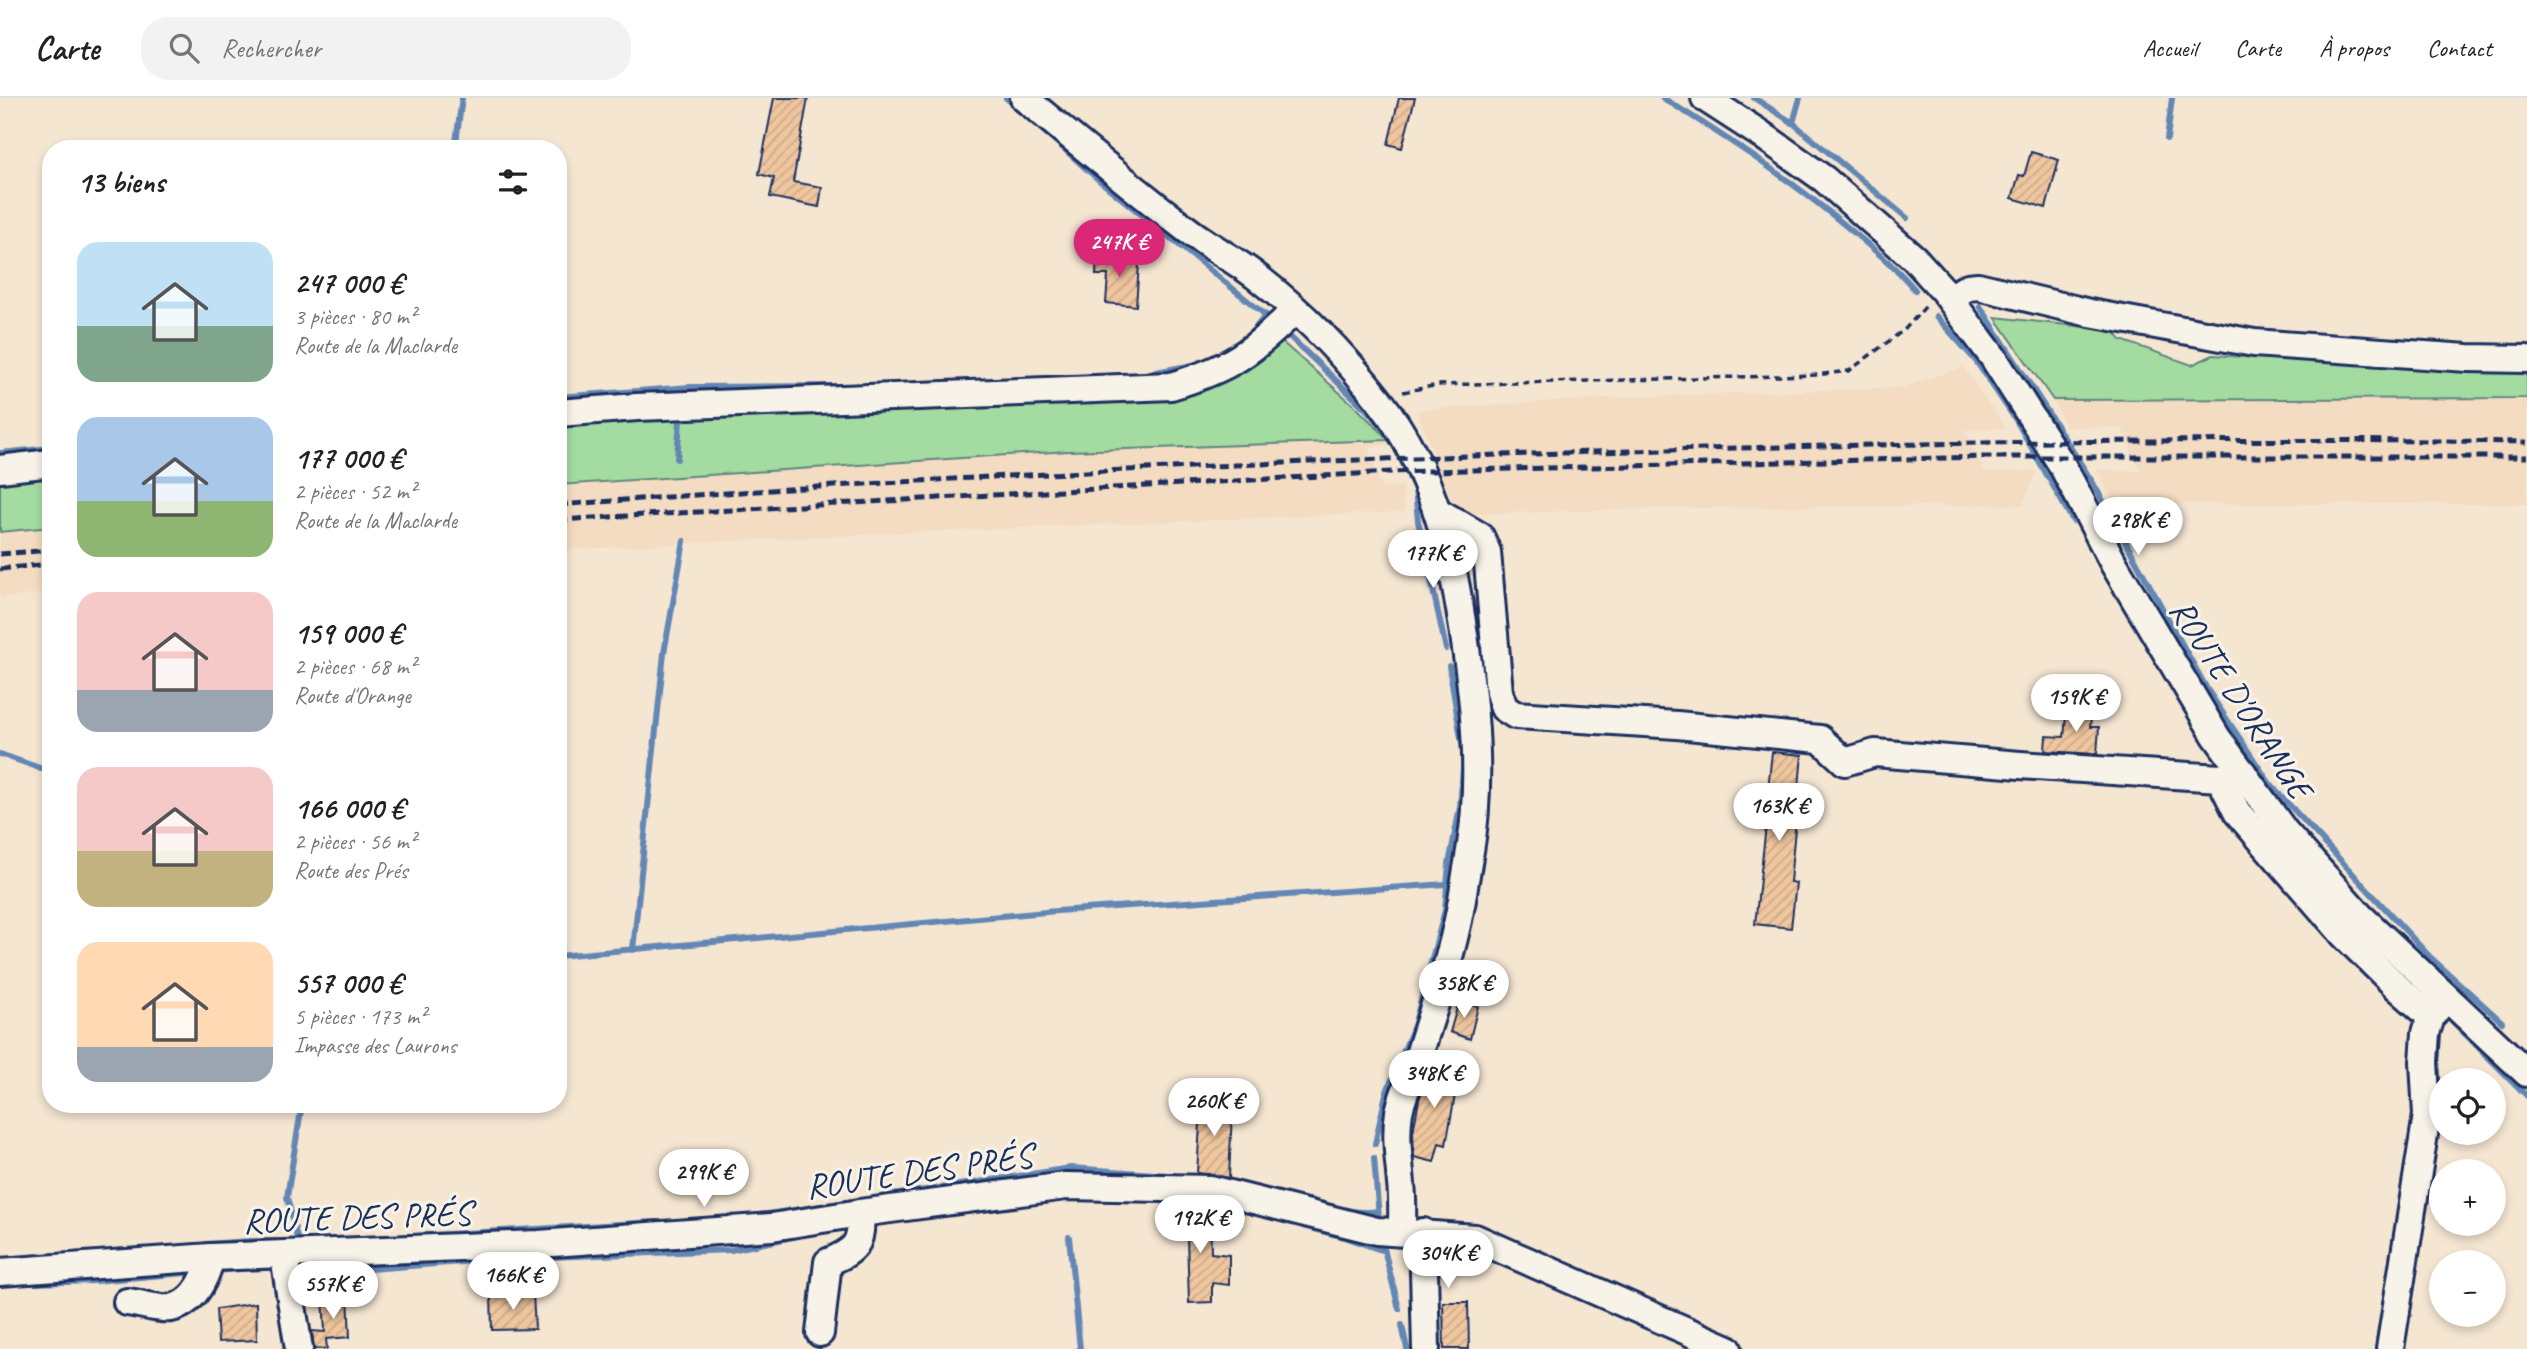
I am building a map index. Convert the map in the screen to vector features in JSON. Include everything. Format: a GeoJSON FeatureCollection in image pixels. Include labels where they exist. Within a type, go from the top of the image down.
{"type":"FeatureCollection","features":[{"type":"Feature","properties":{"kind":"street"},"geometry":{"type":"LineString","coordinates":[[1024,98],[1111,171],[1199,239],[1256,276],[1337,351],[1403,433],[1423,472],[1437,511],[1459,593],[1477,729],[1475,810],[1463,895],[1418,1060],[1399,1109],[1396,1146],[1401,1185],[1413,1232],[1426,1349]]}},
{"type":"Feature","properties":{"kind":"street","name":"ROUTE D'ORANGE"},"geometry":{"type":"LineString","coordinates":[[1705,98],[1824,179],[1914,258],[1946,294],[1993,357],[2062,465],[2114,564],[2216,736],[2232,776],[2360,916],[2438,1007],[2527,1073]]}},
{"type":"Feature","properties":{"kind":"street"},"geometry":{"type":"LineString","coordinates":[[1946,294],[1978,286],[2090,313],[2254,343],[2468,358],[2527,359]]}},
{"type":"Feature","properties":{"kind":"street"},"geometry":{"type":"LineString","coordinates":[[567,412],[637,407],[1171,386],[1206,376],[1240,359],[1295,310]]}},
{"type":"Feature","properties":{"kind":"street"},"geometry":{"type":"LineString","coordinates":[[0,469],[42,464]]}},
{"type":"Feature","properties":{"kind":"street"},"geometry":{"type":"LineString","coordinates":[[1437,511],[1480,536],[1487,552],[1499,692],[1504,708],[1515,715],[1677,724],[1820,739],[1845,762],[1875,753],[2020,765],[2232,776]]}},
{"type":"Feature","properties":{"kind":"street"},"geometry":{"type":"LineString","coordinates":[[2390,1349],[2427,1115],[2424,1062],[2426,1033],[2438,1007]]}},
{"type":"Feature","properties":{"kind":"street","name":"ROUTE DES PRÉS"},"geometry":{"type":"LineString","coordinates":[[0,1272],[211,1257],[539,1244],[772,1227],[1066,1186],[1210,1189],[1377,1231],[1475,1238],[1728,1349]]}},
{"type":"Feature","properties":{"kind":"street"},"geometry":{"type":"LineString","coordinates":[[820,1333],[828,1262],[850,1254],[862,1232],[860,1213]]}},
{"type":"Feature","properties":{"kind":"street"},"geometry":{"type":"LineString","coordinates":[[284,1256],[299,1349]]}},
{"type":"Feature","properties":{"kind":"street"},"geometry":{"type":"LineString","coordinates":[[127,1302],[171,1308],[189,1298],[205,1280],[211,1257]]}},
{"type":"Feature","properties":{"kind":"path"},"geometry":{"type":"LineString","coordinates":[[1379,400],[1412,389],[1438,385],[1815,375],[1849,371],[1946,294]]}},
{"type":"Feature","properties":{"kind":"shaded area"},"geometry":{"type":"Polygon","coordinates":[[[1963,367],[2006,428],[1965,430],[1985,472],[2037,471],[2023,505],[1693,508],[1456,514],[1417,410],[1603,398],[1903,387],[1963,367]]]}},
{"type":"Feature","properties":{"kind":"shaded area"},"geometry":{"type":"Polygon","coordinates":[[[2527,398],[2527,504],[2115,504],[2097,470],[2140,471],[2122,428],[2066,427],[2053,400],[2527,398]]]}},
{"type":"Feature","properties":{"kind":"shaded area"},"geometry":{"type":"Polygon","coordinates":[[[1379,433],[1390,445],[1368,447],[1382,487],[1403,486],[1404,512],[567,550],[567,464],[1379,433]]]}},
{"type":"Feature","properties":{"kind":"shaded area"},"geometry":{"type":"Polygon","coordinates":[[[42,506],[42,594],[0,598],[0,511],[42,506]]]}},
{"type":"Feature","properties":{"kind":"green space"},"geometry":{"type":"Polygon","coordinates":[[[1995,317],[2113,330],[2121,340],[2192,365],[2213,355],[2387,366],[2527,366],[2527,398],[2053,400],[1995,317]]]}},
{"type":"Feature","properties":{"kind":"green space"},"geometry":{"type":"Polygon","coordinates":[[[1282,342],[1355,406],[1389,440],[1069,451],[567,484],[567,419],[1138,397],[1282,342]]]}},
{"type":"Feature","properties":{"kind":"green space"},"geometry":{"type":"Polygon","coordinates":[[[42,469],[42,528],[0,532],[0,473],[42,469]]]}},
{"type":"Feature","properties":{"kind":"building"},"geometry":{"type":"Polygon","coordinates":[[[774,98],[808,98],[793,182],[822,187],[819,207],[770,197],[774,178],[759,174],[774,98]]]}},
{"type":"Feature","properties":{"kind":"building"},"geometry":{"type":"Polygon","coordinates":[[[1399,98],[1415,98],[1402,148],[1388,144],[1399,98]]]}},
{"type":"Feature","properties":{"kind":"building"},"geometry":{"type":"Polygon","coordinates":[[[2031,152],[2059,160],[2046,208],[2012,198],[2019,175],[2024,176],[2031,152]]]}},
{"type":"Feature","properties":{"kind":"building"},"geometry":{"type":"Polygon","coordinates":[[[1097,254],[1121,256],[1121,262],[1139,264],[1136,306],[1106,303],[1108,275],[1096,275],[1097,254]]]}},
{"type":"Feature","properties":{"kind":"building"},"geometry":{"type":"Polygon","coordinates":[[[2067,706],[2092,708],[2090,727],[2099,727],[2097,754],[2045,751],[2046,736],[2064,737],[2067,706]]]}},
{"type":"Feature","properties":{"kind":"building"},"geometry":{"type":"Polygon","coordinates":[[[1772,752],[1802,755],[1790,882],[1796,883],[1791,928],[1755,924],[1772,752]]]}},
{"type":"Feature","properties":{"kind":"building"},"geometry":{"type":"Polygon","coordinates":[[[1459,1001],[1478,1006],[1470,1039],[1450,1032],[1459,1001]]]}},
{"type":"Feature","properties":{"kind":"building"},"geometry":{"type":"Polygon","coordinates":[[[1435,1057],[1456,1061],[1450,1094],[1455,1095],[1446,1145],[1439,1143],[1434,1162],[1414,1157],[1413,1132],[1419,1100],[1435,1057]]]}},
{"type":"Feature","properties":{"kind":"building"},"geometry":{"type":"Polygon","coordinates":[[[1202,1092],[1218,1092],[1217,1111],[1232,1112],[1229,1178],[1197,1173],[1202,1092]]]}},
{"type":"Feature","properties":{"kind":"building"},"geometry":{"type":"Polygon","coordinates":[[[1210,1213],[1211,1253],[1229,1255],[1229,1285],[1212,1283],[1212,1302],[1189,1303],[1187,1236],[1170,1236],[1167,1214],[1210,1213]]]}},
{"type":"Feature","properties":{"kind":"building"},"geometry":{"type":"Polygon","coordinates":[[[533,1294],[535,1329],[492,1330],[491,1295],[533,1294]]]}},
{"type":"Feature","properties":{"kind":"building"},"geometry":{"type":"Polygon","coordinates":[[[348,1296],[350,1337],[326,1339],[327,1349],[314,1349],[312,1331],[325,1332],[323,1297],[348,1296]]]}},
{"type":"Feature","properties":{"kind":"building"},"geometry":{"type":"Polygon","coordinates":[[[1443,1302],[1468,1302],[1469,1349],[1444,1349],[1443,1302]]]}},
{"type":"Feature","properties":{"kind":"building"},"geometry":{"type":"Polygon","coordinates":[[[256,1303],[257,1340],[218,1342],[216,1309],[256,1303]]]}},
{"type":"Feature","properties":{"kind":"waterway"},"geometry":{"type":"LineString","coordinates":[[456,140],[462,98]]}},
{"type":"Feature","properties":{"kind":"waterway"},"geometry":{"type":"LineString","coordinates":[[1006,98],[1018,108]]}},
{"type":"Feature","properties":{"kind":"waterway"},"geometry":{"type":"LineString","coordinates":[[1663,98],[1807,195],[1885,259],[1915,290]]}},
{"type":"Feature","properties":{"kind":"waterway"},"geometry":{"type":"LineString","coordinates":[[1754,98],[1793,123],[1907,218]]}},
{"type":"Feature","properties":{"kind":"waterway"},"geometry":{"type":"LineString","coordinates":[[1793,123],[1800,98]]}},
{"type":"Feature","properties":{"kind":"waterway"},"geometry":{"type":"LineString","coordinates":[[2167,139],[2172,98]]}},
{"type":"Feature","properties":{"kind":"waterway"},"geometry":{"type":"LineString","coordinates":[[1034,122],[1100,181],[1268,317]]}},
{"type":"Feature","properties":{"kind":"waterway"},"geometry":{"type":"LineString","coordinates":[[1980,306],[2093,483],[2208,691],[2270,784],[2430,957],[2502,1022]]}},
{"type":"Feature","properties":{"kind":"waterway"},"geometry":{"type":"LineString","coordinates":[[1247,338],[1266,315]]}},
{"type":"Feature","properties":{"kind":"waterway"},"geometry":{"type":"LineString","coordinates":[[1936,316],[1976,361],[2016,420],[2073,521]]}},
{"type":"Feature","properties":{"kind":"waterway"},"geometry":{"type":"LineString","coordinates":[[1289,336],[1366,409],[1387,433]]}},
{"type":"Feature","properties":{"kind":"waterway"},"geometry":{"type":"LineString","coordinates":[[1140,375],[1198,364]]}},
{"type":"Feature","properties":{"kind":"waterway"},"geometry":{"type":"LineString","coordinates":[[567,396],[690,387],[845,386]]}},
{"type":"Feature","properties":{"kind":"waterway"},"geometry":{"type":"LineString","coordinates":[[677,459],[680,420]]}},
{"type":"Feature","properties":{"kind":"waterway"},"geometry":{"type":"LineString","coordinates":[[0,453],[42,449]]}},
{"type":"Feature","properties":{"kind":"waterway"},"geometry":{"type":"LineString","coordinates":[[1397,451],[1415,489],[1418,521],[1446,649]]}},
{"type":"Feature","properties":{"kind":"waterway"},"geometry":{"type":"LineString","coordinates":[[633,950],[664,653],[684,541]]}},
{"type":"Feature","properties":{"kind":"waterway"},"geometry":{"type":"LineString","coordinates":[[1375,1144],[1386,1094],[1414,1026],[1445,910],[1449,864],[1460,807],[1464,756],[1449,666]]}},
{"type":"Feature","properties":{"kind":"waterway"},"geometry":{"type":"LineString","coordinates":[[0,754],[42,769]]}},
{"type":"Feature","properties":{"kind":"waterway"},"geometry":{"type":"LineString","coordinates":[[567,955],[1057,911],[1447,884]]}},
{"type":"Feature","properties":{"kind":"waterway"},"geometry":{"type":"LineString","coordinates":[[2452,1021],[2527,1096]]}},
{"type":"Feature","properties":{"kind":"waterway"},"geometry":{"type":"LineString","coordinates":[[298,1242],[287,1197],[301,1113]]}},
{"type":"Feature","properties":{"kind":"waterway"},"geometry":{"type":"LineString","coordinates":[[1374,1158],[1379,1218]]}},
{"type":"Feature","properties":{"kind":"waterway"},"geometry":{"type":"LineString","coordinates":[[754,1216],[1071,1168],[1168,1175]]}},
{"type":"Feature","properties":{"kind":"waterway"},"geometry":{"type":"LineString","coordinates":[[1309,1200],[1351,1211],[1378,1211]]}},
{"type":"Feature","properties":{"kind":"waterway"},"geometry":{"type":"LineString","coordinates":[[398,1237],[656,1222]]}},
{"type":"Feature","properties":{"kind":"waterway"},"geometry":{"type":"LineString","coordinates":[[1303,1226],[1384,1251]]}},
{"type":"Feature","properties":{"kind":"waterway"},"geometry":{"type":"LineString","coordinates":[[549,1257],[731,1250],[798,1236]]}},
{"type":"Feature","properties":{"kind":"waterway"},"geometry":{"type":"LineString","coordinates":[[1069,1237],[1080,1349]]}},
{"type":"Feature","properties":{"kind":"waterway"},"geometry":{"type":"LineString","coordinates":[[206,1244],[286,1241]]}},
{"type":"Feature","properties":{"kind":"waterway"},"geometry":{"type":"LineString","coordinates":[[1384,1249],[1399,1309]]}},
{"type":"Feature","properties":{"kind":"waterway"},"geometry":{"type":"LineString","coordinates":[[318,1273],[527,1257]]}},
{"type":"Feature","properties":{"kind":"waterway"},"geometry":{"type":"LineString","coordinates":[[215,1271],[253,1268]]}},
{"type":"Feature","properties":{"kind":"waterway"},"geometry":{"type":"LineString","coordinates":[[32,1283],[95,1281],[197,1272]]}},
{"type":"Feature","properties":{"kind":"waterway"},"geometry":{"type":"LineString","coordinates":[[1402,1325],[1407,1349]]}},
{"type":"Feature","properties":{"kind":"railway"},"geometry":{"type":"LineString","coordinates":[[567,504],[973,478],[1527,454],[2096,442],[2527,442]]}},
{"type":"Feature","properties":{"kind":"railway"},"geometry":{"type":"LineString","coordinates":[[567,519],[1391,472],[1983,457],[2527,457]]}},
{"type":"Feature","properties":{"kind":"railway"},"geometry":{"type":"LineString","coordinates":[[0,554],[42,551]]}},
{"type":"Feature","properties":{"kind":"railway"},"geometry":{"type":"LineString","coordinates":[[0,569],[42,565]]}}]}
